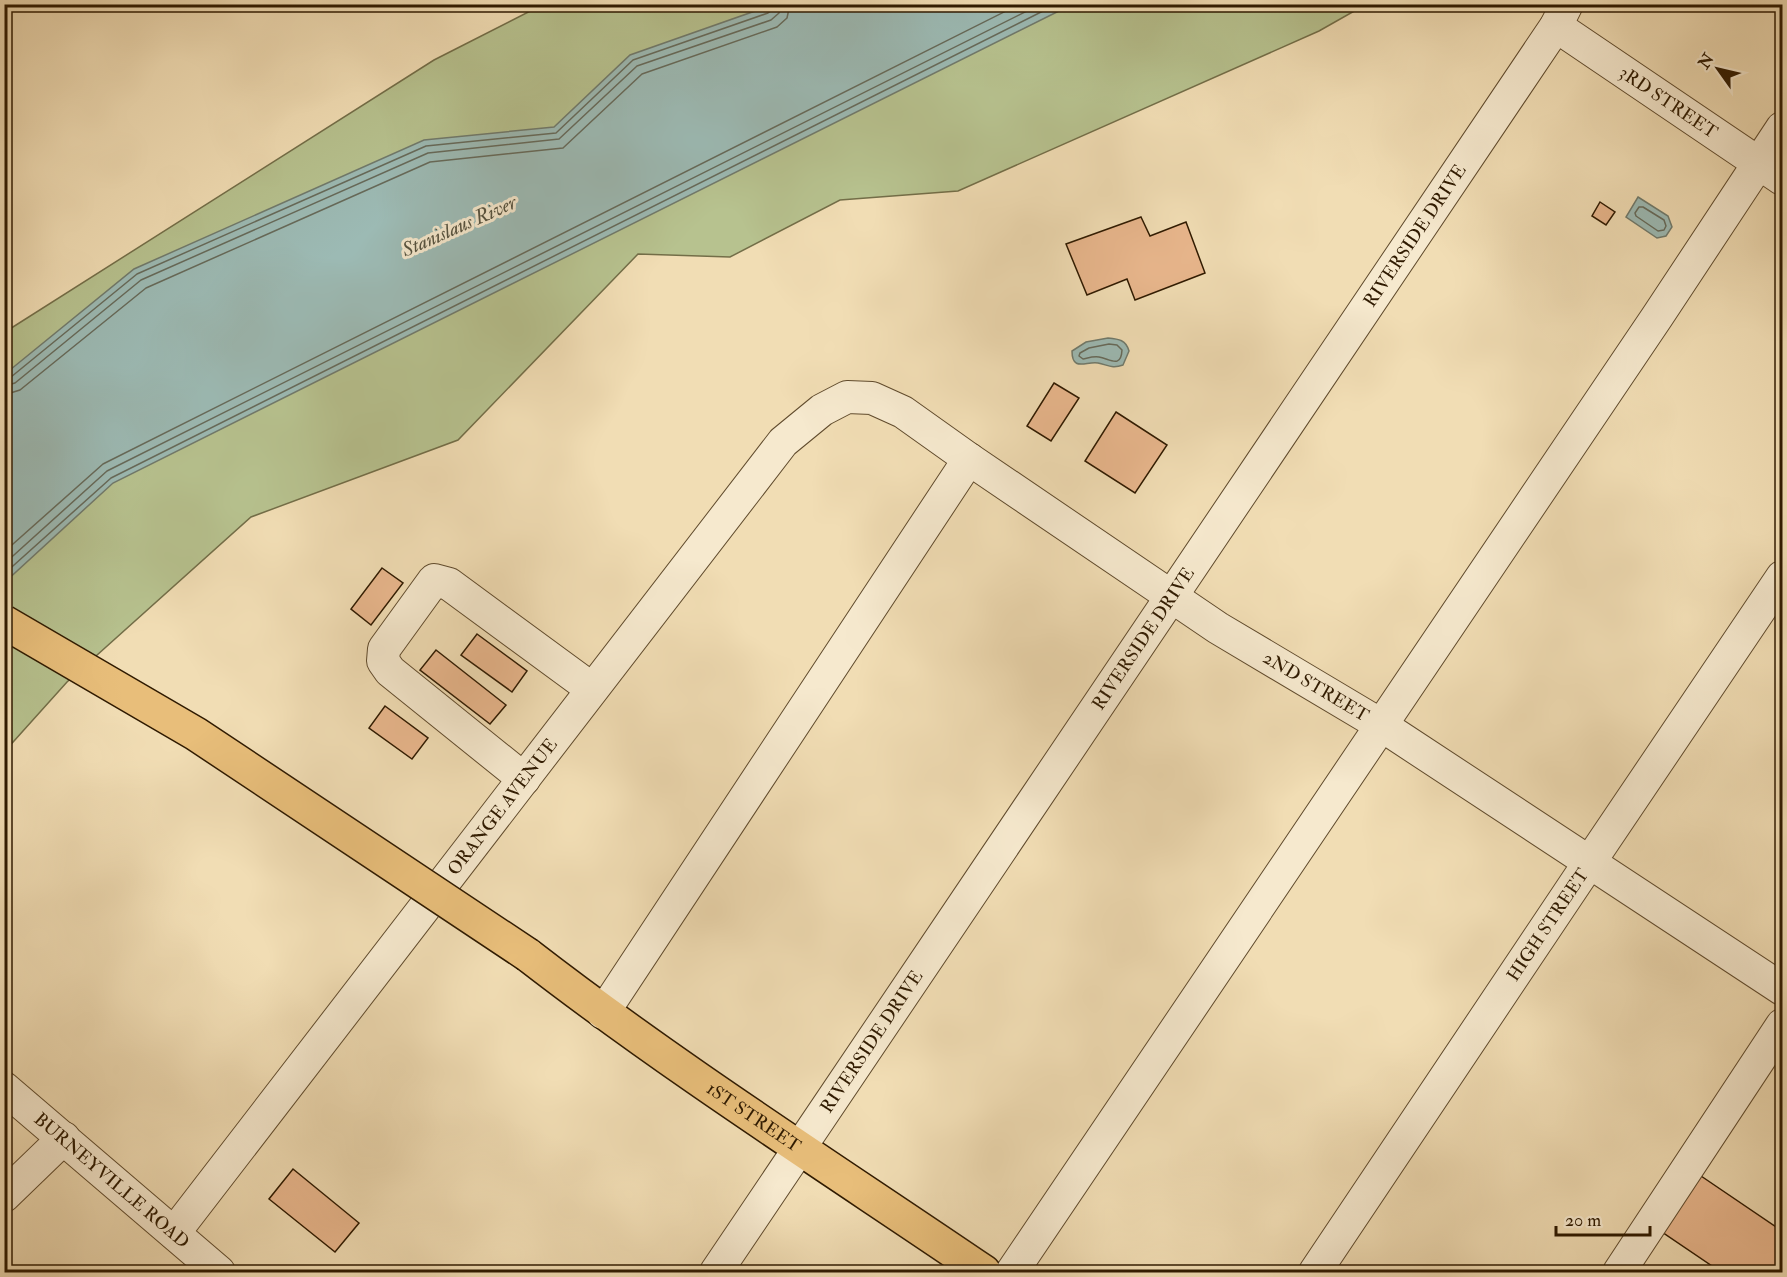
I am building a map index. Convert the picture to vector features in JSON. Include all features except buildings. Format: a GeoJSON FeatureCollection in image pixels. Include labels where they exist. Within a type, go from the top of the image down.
{"type":"FeatureCollection","features":[{"type":"Feature","properties":{"kind":"main road","name":"1ST STREET"},"geometry":{"type":"LineString","coordinates":[[4,622],[196,734],[528,955],[603,1013],[984,1272]]}},
{"type":"Feature","properties":{"kind":"street","name":"3RD STREET"},"geometry":{"type":"LineString","coordinates":[[1562,15],[1770,171]]}},
{"type":"Feature","properties":{"kind":"street","name":"RIVERSIDE DRIVE"},"geometry":{"type":"LineString","coordinates":[[716,1272],[1562,15]]}},
{"type":"Feature","properties":{"kind":"street"},"geometry":{"type":"LineString","coordinates":[[1012,1272],[1657,317],[1770,171],[1782,128]]}},
{"type":"Feature","properties":{"kind":"street","name":"2ND STREET"},"geometry":{"type":"LineString","coordinates":[[847,397],[872,398],[903,412],[1218,628],[1381,725],[1782,990]]}},
{"type":"Feature","properties":{"kind":"street","name":"ORANGE AVENUE"},"geometry":{"type":"LineString","coordinates":[[174,1233],[783,442],[822,410],[847,397]]}},
{"type":"Feature","properties":{"kind":"street"},"geometry":{"type":"LineString","coordinates":[[603,1013],[969,459]]}},
{"type":"Feature","properties":{"kind":"street","name":"HIGH STREET"},"geometry":{"type":"LineString","coordinates":[[1315,1272],[1782,578]]}},
{"type":"Feature","properties":{"kind":"street"},"geometry":{"type":"LineString","coordinates":[[524,779],[390,671],[384,661],[384,649],[434,580],[449,584],[592,689]]}},
{"type":"Feature","properties":{"kind":"street"},"geometry":{"type":"LineString","coordinates":[[1619,1272],[1782,1024]]}},
{"type":"Feature","properties":{"kind":"street","name":"BURNEYVILLE ROAD"},"geometry":{"type":"LineString","coordinates":[[4,1088],[217,1272]]}},
{"type":"Feature","properties":{"kind":"street"},"geometry":{"type":"LineString","coordinates":[[4,1196],[64,1138]]}},
{"type":"Feature","properties":{"kind":"green space"},"geometry":{"type":"Polygon","coordinates":[[[542,5],[1365,5],[1319,31],[958,191],[840,200],[730,257],[638,254],[458,440],[251,517],[67,682],[5,751],[5,332],[434,60],[542,5]]]}},
{"type":"Feature","properties":{"kind":"water","name":"Stanislaus River"},"geometry":{"type":"Polygon","coordinates":[[[775,4],[1071,5],[113,483],[5,582],[5,374],[134,269],[424,140],[554,127],[630,55],[775,4]]]}},
{"type":"Feature","properties":{"kind":"water"},"geometry":{"type":"Polygon","coordinates":[[[1638,197],[1668,216],[1672,227],[1666,236],[1657,238],[1626,217],[1638,197]]]}},
{"type":"Feature","properties":{"kind":"water"},"geometry":{"type":"Polygon","coordinates":[[[1108,338],[1122,341],[1128,347],[1129,351],[1123,365],[1113,367],[1098,363],[1080,364],[1074,361],[1072,351],[1086,342],[1108,338]]]}}]}
